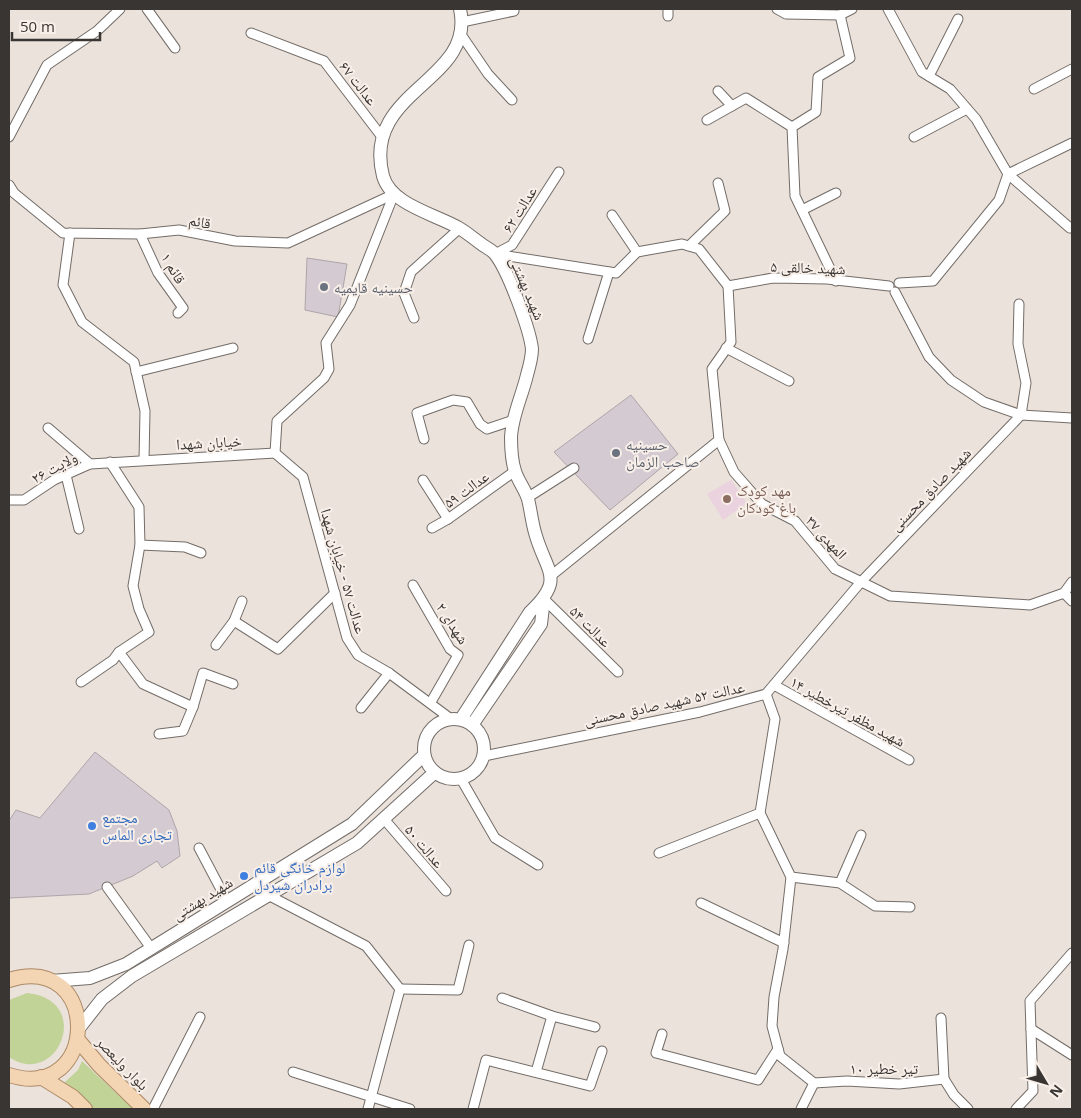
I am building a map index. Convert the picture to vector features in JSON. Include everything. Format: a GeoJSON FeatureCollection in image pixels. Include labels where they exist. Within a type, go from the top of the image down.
{"type":"FeatureCollection","features":[{"type":"Feature","properties":{"kind":"main road","name":"شهید بهشتی"},"geometry":{"type":"LineString","coordinates":[[461,21],[459,42],[439,70],[401,104],[389,118],[382,137],[383,176],[394,194],[404,203],[460,228],[495,254],[516,298],[529,332],[532,351],[511,437],[515,471],[528,498],[536,536],[552,575]]}},
{"type":"Feature","properties":{"kind":"main road"},"geometry":{"type":"LineString","coordinates":[[461,721],[541,624],[544,599],[549,590],[552,575]]}},
{"type":"Feature","properties":{"kind":"main road"},"geometry":{"type":"LineString","coordinates":[[461,721],[480,733],[484,745],[484,756],[476,771],[461,779],[452,780],[434,773],[427,765],[424,755],[427,735],[437,724],[461,721]]}},
{"type":"Feature","properties":{"kind":"main road","name":"شهید بهشتی"},"geometry":{"type":"LineString","coordinates":[[51,981],[90,978],[126,964],[352,824],[424,755]]}},
{"type":"Feature","properties":{"kind":"main road","name":"شهید بهشتی"},"geometry":{"type":"LineString","coordinates":[[79,1034],[102,999],[132,976],[357,843],[434,773]]}},
{"type":"Feature","properties":{"kind":"main road"},"geometry":{"type":"LineString","coordinates":[[9,1075],[26,1079],[41,1077],[64,1064],[73,1053],[79,1034],[74,1004],[65,990],[51,981],[36,976],[12,975]]}},
{"type":"Feature","properties":{"kind":"main road","name":"بلوار ولیعصر"},"geometry":{"type":"LineString","coordinates":[[79,1034],[99,1066],[144,1109]]}},
{"type":"Feature","properties":{"kind":"main road"},"geometry":{"type":"LineString","coordinates":[[41,1077],[73,1097],[85,1109]]}},
{"type":"Feature","properties":{"kind":"street"},"geometry":{"type":"LineString","coordinates":[[9,137],[47,65],[97,31],[120,9]]}},
{"type":"Feature","properties":{"kind":"street"},"geometry":{"type":"LineString","coordinates":[[147,9],[174,48]]}},
{"type":"Feature","properties":{"kind":"street"},"geometry":{"type":"LineString","coordinates":[[777,9],[786,14],[840,15],[852,9]]}},
{"type":"Feature","properties":{"kind":"street"},"geometry":{"type":"LineString","coordinates":[[888,9],[922,72],[950,90],[976,119],[1008,174],[1070,228],[1072,227]]}},
{"type":"Feature","properties":{"kind":"street"},"geometry":{"type":"LineString","coordinates":[[512,100],[488,74],[461,21],[514,11]]}},
{"type":"Feature","properties":{"kind":"street"},"geometry":{"type":"LineString","coordinates":[[792,127],[816,112],[818,76],[850,58],[840,15]]}},
{"type":"Feature","properties":{"kind":"street"},"geometry":{"type":"LineString","coordinates":[[929,76],[958,19]]}},
{"type":"Feature","properties":{"kind":"street","name":"عدالت ۶۷"},"geometry":{"type":"LineString","coordinates":[[251,34],[324,61],[382,137]]}},
{"type":"Feature","properties":{"kind":"street"},"geometry":{"type":"LineString","coordinates":[[1034,89],[1072,69]]}},
{"type":"Feature","properties":{"kind":"street"},"geometry":{"type":"LineString","coordinates":[[718,91],[732,106]]}},
{"type":"Feature","properties":{"kind":"street"},"geometry":{"type":"LineString","coordinates":[[706,120],[746,98],[792,127]]}},
{"type":"Feature","properties":{"kind":"street"},"geometry":{"type":"LineString","coordinates":[[914,137],[967,109]]}},
{"type":"Feature","properties":{"kind":"street"},"geometry":{"type":"LineString","coordinates":[[792,127],[795,196],[836,281]]}},
{"type":"Feature","properties":{"kind":"street"},"geometry":{"type":"LineString","coordinates":[[1072,143],[1008,174],[999,200],[933,281],[899,283],[900,288],[892,289],[929,357],[951,380],[984,402],[1021,415],[1072,418]]}},
{"type":"Feature","properties":{"kind":"street","name":"عدالت ۶۲"},"geometry":{"type":"LineString","coordinates":[[495,254],[512,246],[559,172]]}},
{"type":"Feature","properties":{"kind":"street"},"geometry":{"type":"LineString","coordinates":[[689,246],[725,211],[718,182]]}},
{"type":"Feature","properties":{"kind":"street","name":"قائم"},"geometry":{"type":"LineString","coordinates":[[9,185],[14,193],[63,233],[140,234],[179,230],[235,241],[288,243],[394,194]]}},
{"type":"Feature","properties":{"kind":"street"},"geometry":{"type":"LineString","coordinates":[[802,210],[836,192]]}},
{"type":"Feature","properties":{"kind":"street"},"geometry":{"type":"LineString","coordinates":[[275,453],[277,421],[324,378],[329,369],[326,343],[350,305],[394,194]]}},
{"type":"Feature","properties":{"kind":"street"},"geometry":{"type":"LineString","coordinates":[[612,215],[637,252]]}},
{"type":"Feature","properties":{"kind":"street"},"geometry":{"type":"LineString","coordinates":[[414,318],[404,292],[411,272],[460,228]]}},
{"type":"Feature","properties":{"kind":"street"},"geometry":{"type":"LineString","coordinates":[[70,233],[63,285],[82,322],[134,362],[145,411],[144,460]]}},
{"type":"Feature","properties":{"kind":"street","name":"قائم ۱"},"geometry":{"type":"LineString","coordinates":[[140,234],[158,273],[183,308],[178,313]]}},
{"type":"Feature","properties":{"kind":"street"},"geometry":{"type":"LineString","coordinates":[[495,254],[616,273],[637,252],[682,244],[699,249],[728,286],[731,342],[726,348],[789,381]]}},
{"type":"Feature","properties":{"kind":"street"},"geometry":{"type":"LineString","coordinates":[[588,339],[609,272]]}},
{"type":"Feature","properties":{"kind":"street","name":"شهید خالقی ۵"},"geometry":{"type":"LineString","coordinates":[[728,286],[773,278],[836,281],[892,289]]}},
{"type":"Feature","properties":{"kind":"street"},"geometry":{"type":"LineString","coordinates":[[1019,304],[1018,344],[1026,382],[1021,415]]}},
{"type":"Feature","properties":{"kind":"street"},"geometry":{"type":"LineString","coordinates":[[136,372],[233,348]]}},
{"type":"Feature","properties":{"kind":"street","name":"المهدی ۳۷"},"geometry":{"type":"LineString","coordinates":[[726,348],[712,369],[719,440],[734,472],[762,504],[795,521],[835,568],[860,583],[890,596],[1030,605],[1064,592]]}},
{"type":"Feature","properties":{"kind":"street"},"geometry":{"type":"LineString","coordinates":[[424,439],[417,413],[454,400],[467,402],[480,424],[487,429],[514,420]]}},
{"type":"Feature","properties":{"kind":"street","name":"شهید صادق محسنی"},"geometry":{"type":"LineString","coordinates":[[860,583],[1021,415]]}},
{"type":"Feature","properties":{"kind":"street"},"geometry":{"type":"LineString","coordinates":[[48,428],[90,464]]}},
{"type":"Feature","properties":{"kind":"street"},"geometry":{"type":"LineString","coordinates":[[552,575],[719,440]]}},
{"type":"Feature","properties":{"kind":"street","name":"خیابان شهدا"},"geometry":{"type":"LineString","coordinates":[[144,460],[275,453]]}},
{"type":"Feature","properties":{"kind":"street","name":"عدالت ۵۷ - خیابان شهدا"},"geometry":{"type":"LineString","coordinates":[[275,453],[303,477],[348,638],[358,655],[389,673],[461,721]]}},
{"type":"Feature","properties":{"kind":"street","name":"ولایت ۲۶"},"geometry":{"type":"LineString","coordinates":[[9,500],[24,500],[66,474],[90,464],[144,460]]}},
{"type":"Feature","properties":{"kind":"street"},"geometry":{"type":"LineString","coordinates":[[81,682],[113,660],[119,652],[149,632],[139,609],[133,586],[140,545],[139,507],[110,462]]}},
{"type":"Feature","properties":{"kind":"street"},"geometry":{"type":"LineString","coordinates":[[528,498],[574,468]]}},
{"type":"Feature","properties":{"kind":"street","name":"عدالت ۵۹"},"geometry":{"type":"LineString","coordinates":[[432,528],[448,519],[515,471]]}},
{"type":"Feature","properties":{"kind":"street"},"geometry":{"type":"LineString","coordinates":[[66,474],[79,529]]}},
{"type":"Feature","properties":{"kind":"street"},"geometry":{"type":"LineString","coordinates":[[423,480],[448,519]]}},
{"type":"Feature","properties":{"kind":"street"},"geometry":{"type":"LineString","coordinates":[[140,545],[185,547],[201,553]]}},
{"type":"Feature","properties":{"kind":"street"},"geometry":{"type":"LineString","coordinates":[[1072,582],[1064,592],[1072,601]]}},
{"type":"Feature","properties":{"kind":"street","name":"عدالت ۵۲ شهید صادق محسنی"},"geometry":{"type":"LineString","coordinates":[[484,756],[700,712],[766,694],[860,583]]}},
{"type":"Feature","properties":{"kind":"street","name":"شهدای ۲"},"geometry":{"type":"LineString","coordinates":[[413,584],[450,648],[458,655],[431,702]]}},
{"type":"Feature","properties":{"kind":"street"},"geometry":{"type":"LineString","coordinates":[[234,621],[278,649],[335,593]]}},
{"type":"Feature","properties":{"kind":"street","name":"عدالت ۵۴"},"geometry":{"type":"LineString","coordinates":[[544,599],[618,672]]}},
{"type":"Feature","properties":{"kind":"street"},"geometry":{"type":"LineString","coordinates":[[216,645],[234,621],[242,601]]}},
{"type":"Feature","properties":{"kind":"street"},"geometry":{"type":"LineString","coordinates":[[119,652],[144,684],[193,707]]}},
{"type":"Feature","properties":{"kind":"street"},"geometry":{"type":"LineString","coordinates":[[159,734],[183,731],[204,673],[233,684]]}},
{"type":"Feature","properties":{"kind":"street"},"geometry":{"type":"LineString","coordinates":[[361,708],[389,673]]}},
{"type":"Feature","properties":{"kind":"street","name":"شهید مظفر تیرخطیر ۱۴"},"geometry":{"type":"LineString","coordinates":[[774,685],[909,760]]}},
{"type":"Feature","properties":{"kind":"street"},"geometry":{"type":"LineString","coordinates":[[766,694],[775,720],[760,813],[791,877],[784,943],[774,997],[772,1026],[780,1056],[814,1083],[801,1109]]}},
{"type":"Feature","properties":{"kind":"street"},"geometry":{"type":"LineString","coordinates":[[461,779],[495,838],[538,865]]}},
{"type":"Feature","properties":{"kind":"street"},"geometry":{"type":"LineString","coordinates":[[659,853],[760,813]]}},
{"type":"Feature","properties":{"kind":"street","name":"عدالت ۵۰"},"geometry":{"type":"LineString","coordinates":[[384,819],[446,891]]}},
{"type":"Feature","properties":{"kind":"street"},"geometry":{"type":"LineString","coordinates":[[840,883],[861,835]]}},
{"type":"Feature","properties":{"kind":"street"},"geometry":{"type":"LineString","coordinates":[[199,848],[227,901]]}},
{"type":"Feature","properties":{"kind":"street"},"geometry":{"type":"LineString","coordinates":[[791,877],[840,883],[875,906],[910,907]]}},
{"type":"Feature","properties":{"kind":"street"},"geometry":{"type":"LineString","coordinates":[[107,887],[151,948]]}},
{"type":"Feature","properties":{"kind":"street"},"geometry":{"type":"LineString","coordinates":[[268,895],[366,946],[400,989]]}},
{"type":"Feature","properties":{"kind":"street"},"geometry":{"type":"LineString","coordinates":[[702,903],[784,943]]}},
{"type":"Feature","properties":{"kind":"street"},"geometry":{"type":"LineString","coordinates":[[400,989],[458,990],[468,945]]}},
{"type":"Feature","properties":{"kind":"street"},"geometry":{"type":"LineString","coordinates":[[1016,1109],[1033,1091],[1030,1001],[1072,953]]}},
{"type":"Feature","properties":{"kind":"street"},"geometry":{"type":"LineString","coordinates":[[368,1109],[400,989]]}},
{"type":"Feature","properties":{"kind":"street"},"geometry":{"type":"LineString","coordinates":[[502,998],[552,1016],[595,1027]]}},
{"type":"Feature","properties":{"kind":"street"},"geometry":{"type":"LineString","coordinates":[[536,1072],[552,1016]]}},
{"type":"Feature","properties":{"kind":"street"},"geometry":{"type":"LineString","coordinates":[[153,1109],[200,1017]]}},
{"type":"Feature","properties":{"kind":"street"},"geometry":{"type":"LineString","coordinates":[[941,1018],[944,1079],[954,1095],[968,1109]]}},
{"type":"Feature","properties":{"kind":"street"},"geometry":{"type":"LineString","coordinates":[[1031,1029],[1072,1055]]}},
{"type":"Feature","properties":{"kind":"street"},"geometry":{"type":"LineString","coordinates":[[662,1034],[656,1053],[758,1080],[778,1049]]}},
{"type":"Feature","properties":{"kind":"street"},"geometry":{"type":"LineString","coordinates":[[472,1109],[486,1060],[590,1086],[602,1051]]}},
{"type":"Feature","properties":{"kind":"street"},"geometry":{"type":"LineString","coordinates":[[293,1072],[410,1109]]}},
{"type":"Feature","properties":{"kind":"street","name":"تیر خطیر ۱۰"},"geometry":{"type":"LineString","coordinates":[[814,1083],[847,1081],[899,1084],[944,1079]]}},
{"type":"Feature","properties":{"kind":"shaded area","name":"مهد کودک باغ کودکان"},"geometry":{"type":"Polygon","coordinates":[[[731,480],[747,503],[723,520],[707,494],[731,480]]]}},
{"type":"Feature","properties":{"kind":"green space"},"geometry":{"type":"Polygon","coordinates":[[[27,993],[48,999],[60,1011],[64,1025],[61,1040],[54,1053],[42,1062],[26,1064],[9,1057],[9,1000],[27,993]]]}},
{"type":"Feature","properties":{"kind":"green space"},"geometry":{"type":"Polygon","coordinates":[[[82,1061],[133,1109],[92,1109],[64,1083],[78,1070],[82,1061]]]}},
{"type":"Feature","properties":{"kind":"building","name":"حسینیه قایمیه"},"geometry":{"type":"Polygon","coordinates":[[[307,258],[347,264],[338,317],[305,310],[307,258]]]}},
{"type":"Feature","properties":{"kind":"building","name":"حسینیه صاحب الزمان"},"geometry":{"type":"Polygon","coordinates":[[[631,395],[678,454],[610,510],[554,452],[631,395]]]}},
{"type":"Feature","properties":{"kind":"building","name":"مجتمع تجاری الماس"},"geometry":{"type":"Polygon","coordinates":[[[95,752],[169,810],[177,831],[180,856],[162,868],[157,861],[133,876],[89,894],[9,898],[9,821],[16,810],[40,818],[95,752]]]}},
{"type":"Feature","properties":{"kind":"place","name":"حسینیه قایمیه"},"geometry":{"type":"Point","coordinates":[324,287]}},
{"type":"Feature","properties":{"kind":"place","name":"حسینیه صاحب الزمان"},"geometry":{"type":"Point","coordinates":[616,453]}},
{"type":"Feature","properties":{"kind":"place","name":"مهد کودک باغ کودکان"},"geometry":{"type":"Point","coordinates":[727,499]}},
{"type":"Feature","properties":{"kind":"place","name":"مجتمع تجاری الماس"},"geometry":{"type":"Point","coordinates":[92,826]}},
{"type":"Feature","properties":{"kind":"place","name":"لوازم خانگی قائم برادران شیردل"},"geometry":{"type":"Point","coordinates":[244,876]}}]}
